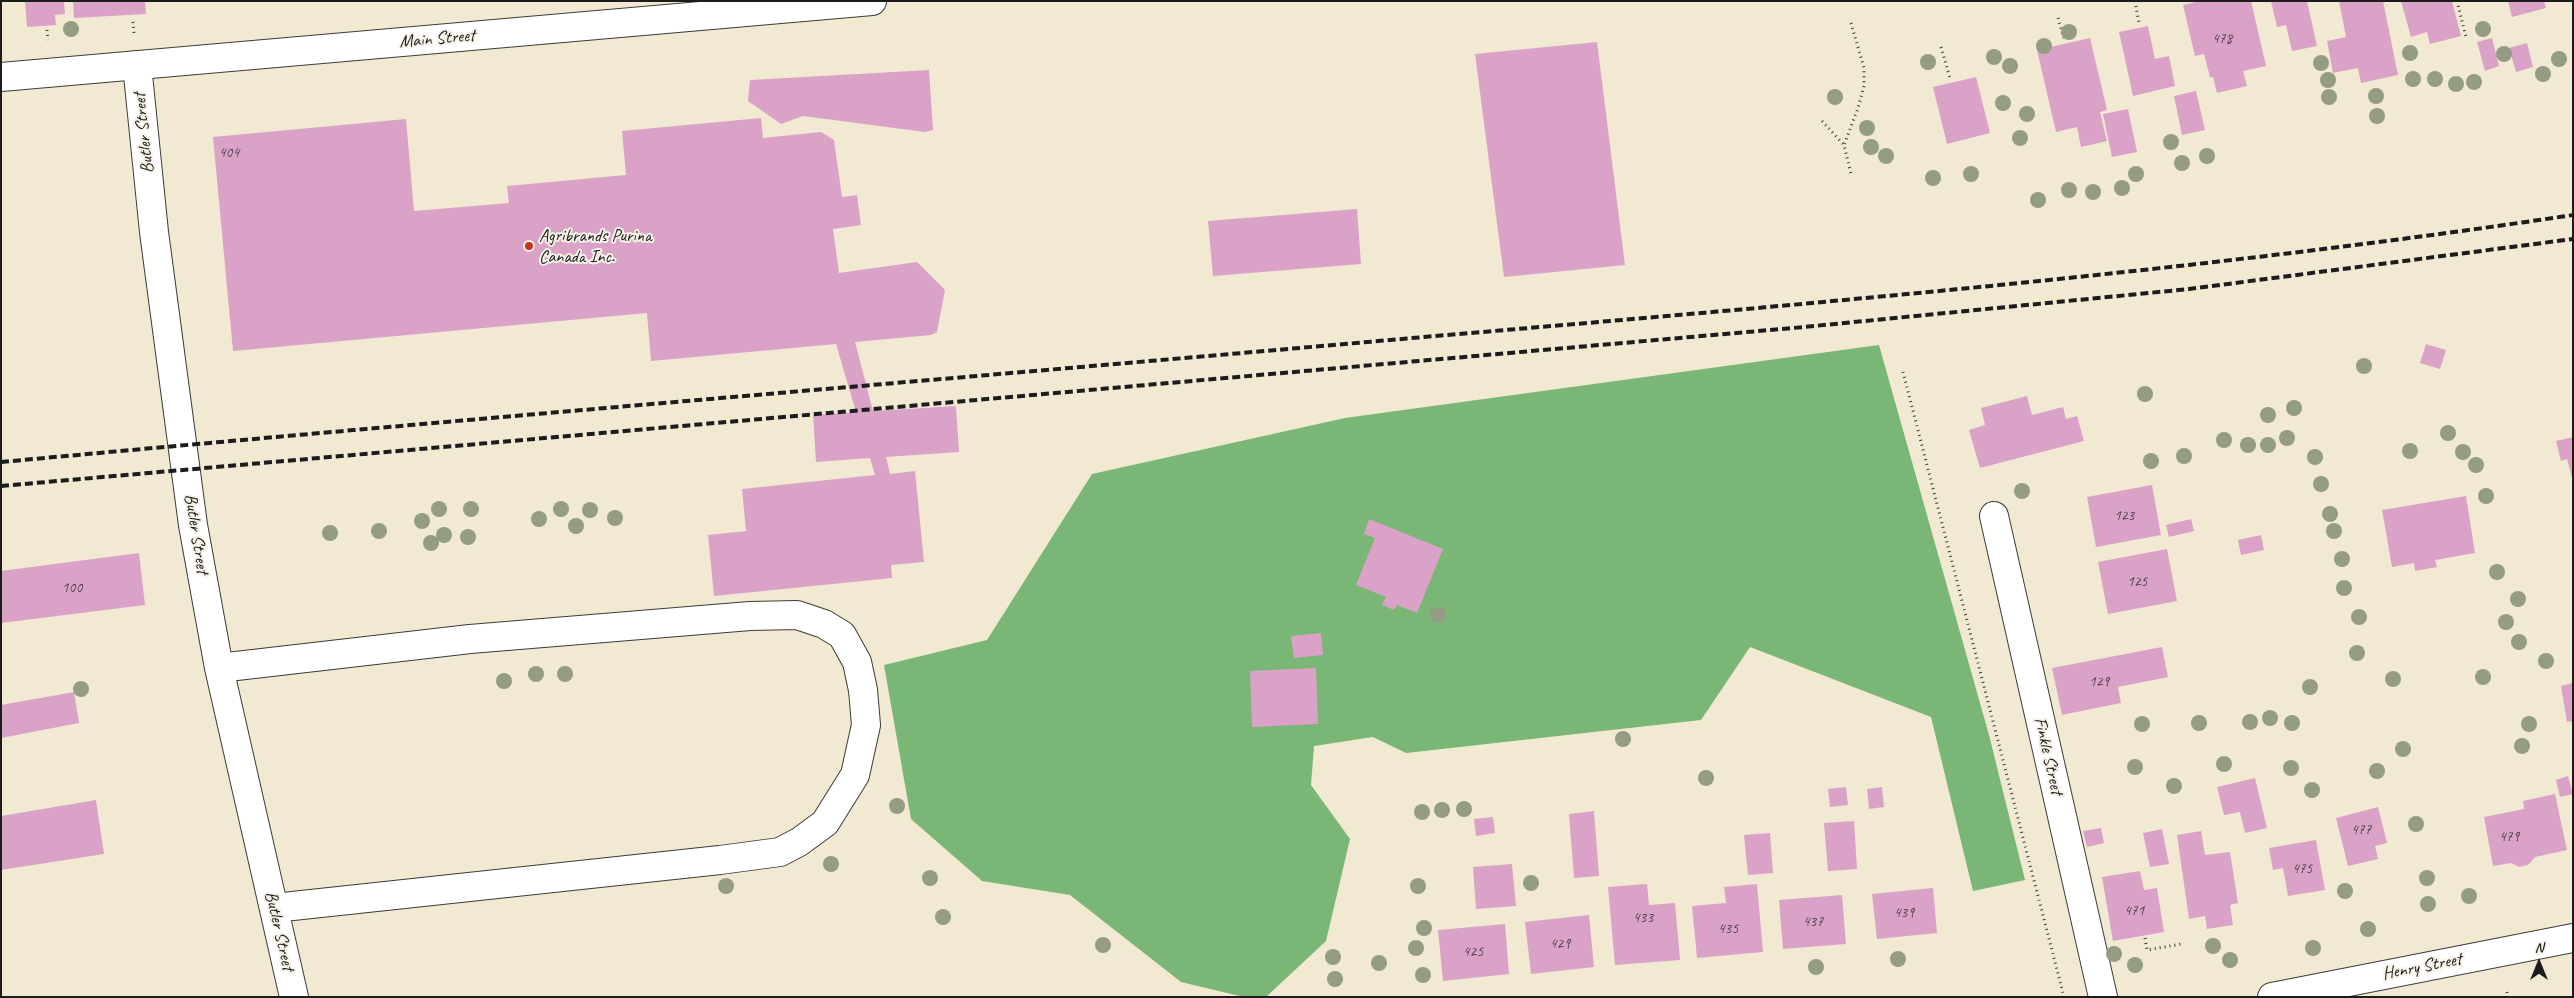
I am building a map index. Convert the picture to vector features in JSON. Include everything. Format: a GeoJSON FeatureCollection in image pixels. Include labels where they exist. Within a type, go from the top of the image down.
{"type":"FeatureCollection","features":[{"type":"Feature","properties":{"kind":"street","name":"Main Street"},"geometry":{"type":"LineString","coordinates":[[1,77],[872,1]]}},
{"type":"Feature","properties":{"kind":"street","name":"Butler Street"},"geometry":{"type":"LineString","coordinates":[[137,65],[154,232],[193,525],[219,668],[294,997]]}},
{"type":"Feature","properties":{"kind":"street","name":"Finkle Street"},"geometry":{"type":"LineString","coordinates":[[1994,516],[2103,997]]}},
{"type":"Feature","properties":{"kind":"street"},"geometry":{"type":"LineString","coordinates":[[219,668],[470,639],[750,616],[797,615],[824,624],[842,635],[857,662],[863,690],[866,725],[855,775],[825,823],[800,842],[780,852],[274,908]]}},
{"type":"Feature","properties":{"kind":"street","name":"Henry Street"},"geometry":{"type":"LineString","coordinates":[[2272,997],[2573,938]]}},
{"type":"Feature","properties":{"kind":"path"},"geometry":{"type":"LineString","coordinates":[[2135,1],[2138,23]]}},
{"type":"Feature","properties":{"kind":"path"},"geometry":{"type":"LineString","coordinates":[[2457,1],[2466,37]]}},
{"type":"Feature","properties":{"kind":"path"},"geometry":{"type":"LineString","coordinates":[[2058,18],[2064,39]]}},
{"type":"Feature","properties":{"kind":"path"},"geometry":{"type":"LineString","coordinates":[[133,22],[134,37]]}},
{"type":"Feature","properties":{"kind":"path"},"geometry":{"type":"LineString","coordinates":[[1844,145],[1864,86],[1864,68],[1851,23]]}},
{"type":"Feature","properties":{"kind":"path"},"geometry":{"type":"LineString","coordinates":[[1941,47],[1950,78]]}},
{"type":"Feature","properties":{"kind":"path"},"geometry":{"type":"LineString","coordinates":[[1822,121],[1844,145],[1851,174]]}},
{"type":"Feature","properties":{"kind":"path"},"geometry":{"type":"LineString","coordinates":[[1903,372],[2063,992]]}},
{"type":"Feature","properties":{"kind":"path"},"geometry":{"type":"LineString","coordinates":[[2144,938],[2147,950],[2181,944]]}},
{"type":"Feature","properties":{"kind":"path"},"geometry":{"type":"LineString","coordinates":[[2507,992],[2508,997]]}},
{"type":"Feature","properties":{"kind":"green space"},"geometry":{"type":"Polygon","coordinates":[[[1879,345],[1989,735],[2025,880],[1973,891],[1931,717],[1750,647],[1701,720],[1406,753],[1373,737],[1314,746],[1311,785],[1350,839],[1326,941],[1266,997],[1244,997],[1181,982],[1070,895],[982,881],[911,819],[884,665],[987,640],[1092,474],[1345,418],[1879,345]]]}},
{"type":"Feature","properties":{"kind":"building"},"geometry":{"type":"Polygon","coordinates":[[[25,1],[64,1],[65,14],[55,15],[56,25],[27,27],[25,1]]]}},
{"type":"Feature","properties":{"kind":"building"},"geometry":{"type":"Polygon","coordinates":[[[73,1],[145,1],[146,14],[74,18],[73,1]]]}},
{"type":"Feature","properties":{"kind":"building"},"geometry":{"type":"Polygon","coordinates":[[[2200,1],[2251,1],[2266,66],[2243,71],[2247,86],[2217,93],[2213,77],[2210,77],[2204,54],[2195,56],[2183,5],[2200,1]]]}},
{"type":"Feature","properties":{"kind":"building"},"geometry":{"type":"Polygon","coordinates":[[[2271,1],[2307,1],[2317,46],[2292,51],[2286,25],[2277,27],[2271,1]]]}},
{"type":"Feature","properties":{"kind":"building"},"geometry":{"type":"Polygon","coordinates":[[[2339,1],[2383,1],[2398,75],[2361,83],[2358,68],[2333,73],[2327,41],[2346,37],[2339,1]]]}},
{"type":"Feature","properties":{"kind":"building"},"geometry":{"type":"Polygon","coordinates":[[[2401,1],[2452,1],[2461,36],[2430,44],[2427,32],[2411,37],[2401,1]]]}},
{"type":"Feature","properties":{"kind":"building"},"geometry":{"type":"Polygon","coordinates":[[[2508,1],[2544,1],[2546,8],[2512,17],[2508,1]]]}},
{"type":"Feature","properties":{"kind":"building"},"geometry":{"type":"Polygon","coordinates":[[[2148,26],[2155,59],[2169,56],[2175,86],[2133,96],[2119,32],[2148,26]]]}},
{"type":"Feature","properties":{"kind":"building"},"geometry":{"type":"Polygon","coordinates":[[[2090,38],[2107,110],[2100,112],[2107,141],[2081,147],[2077,127],[2056,132],[2037,50],[2090,38]]]}},
{"type":"Feature","properties":{"kind":"building"},"geometry":{"type":"Polygon","coordinates":[[[2492,38],[2499,66],[2485,71],[2477,42],[2492,38]]]}},
{"type":"Feature","properties":{"kind":"building"},"geometry":{"type":"Polygon","coordinates":[[[1597,42],[1625,265],[1504,277],[1475,54],[1597,42]]]}},
{"type":"Feature","properties":{"kind":"building"},"geometry":{"type":"Polygon","coordinates":[[[2527,43],[2533,67],[2516,72],[2509,48],[2527,43]]]}},
{"type":"Feature","properties":{"kind":"building"},"geometry":{"type":"Polygon","coordinates":[[[929,70],[933,130],[925,132],[803,116],[781,124],[748,101],[750,80],[929,70]]]}},
{"type":"Feature","properties":{"kind":"building"},"geometry":{"type":"Polygon","coordinates":[[[1976,77],[1990,133],[1947,144],[1933,87],[1976,77]]]}},
{"type":"Feature","properties":{"kind":"building"},"geometry":{"type":"Polygon","coordinates":[[[2196,91],[2205,130],[2182,135],[2174,96],[2196,91]]]}},
{"type":"Feature","properties":{"kind":"building"},"geometry":{"type":"Polygon","coordinates":[[[2128,109],[2137,152],[2112,157],[2103,114],[2128,109]]]}},
{"type":"Feature","properties":{"kind":"building","name":"Agribrands Purina Canada Inc."},"geometry":{"type":"Polygon","coordinates":[[[761,118],[763,138],[821,132],[834,140],[842,197],[857,195],[861,225],[833,229],[839,273],[917,262],[945,290],[937,332],[931,335],[855,342],[873,411],[956,406],[959,452],[886,457],[890,474],[915,471],[924,562],[891,565],[892,578],[714,596],[708,535],[746,531],[742,489],[875,475],[870,458],[816,462],[813,415],[856,412],[836,344],[651,361],[647,313],[233,351],[213,137],[406,119],[414,211],[509,203],[507,186],[626,175],[622,131],[761,118]]]}},
{"type":"Feature","properties":{"kind":"building"},"geometry":{"type":"Polygon","coordinates":[[[1357,209],[1361,264],[1213,276],[1208,221],[1357,209]]]}},
{"type":"Feature","properties":{"kind":"building"},"geometry":{"type":"Polygon","coordinates":[[[2426,344],[2446,350],[2440,369],[2420,363],[2426,344]]]}},
{"type":"Feature","properties":{"kind":"building"},"geometry":{"type":"Polygon","coordinates":[[[2027,396],[2032,415],[2063,407],[2066,419],[2077,416],[2084,441],[1980,468],[1969,430],[1985,425],[1981,408],[2027,396]]]}},
{"type":"Feature","properties":{"kind":"building"},"geometry":{"type":"Polygon","coordinates":[[[2573,437],[2572,477],[2567,459],[2561,461],[2556,441],[2573,437]]]}},
{"type":"Feature","properties":{"kind":"building"},"geometry":{"type":"Polygon","coordinates":[[[2152,485],[2161,535],[2096,547],[2087,497],[2152,485]]]}},
{"type":"Feature","properties":{"kind":"building"},"geometry":{"type":"Polygon","coordinates":[[[2466,496],[2475,553],[2435,560],[2437,567],[2415,571],[2414,563],[2392,567],[2382,510],[2466,496]]]}},
{"type":"Feature","properties":{"kind":"building"},"geometry":{"type":"Polygon","coordinates":[[[1369,519],[1443,549],[1417,613],[1397,605],[1394,610],[1382,605],[1386,597],[1356,585],[1375,538],[1364,534],[1369,519]]]}},
{"type":"Feature","properties":{"kind":"building"},"geometry":{"type":"Polygon","coordinates":[[[2191,519],[2194,531],[2169,537],[2166,525],[2191,519]]]}},
{"type":"Feature","properties":{"kind":"building"},"geometry":{"type":"Polygon","coordinates":[[[2261,535],[2264,550],[2241,555],[2238,540],[2261,535]]]}},
{"type":"Feature","properties":{"kind":"building"},"geometry":{"type":"Polygon","coordinates":[[[2167,549],[2177,601],[2108,614],[2098,562],[2167,549]]]}},
{"type":"Feature","properties":{"kind":"building"},"geometry":{"type":"Polygon","coordinates":[[[139,553],[145,605],[1,623],[1,571],[139,553]]]}},
{"type":"Feature","properties":{"kind":"building"},"geometry":{"type":"Polygon","coordinates":[[[1321,633],[1323,655],[1294,658],[1291,636],[1321,633]]]}},
{"type":"Feature","properties":{"kind":"building"},"geometry":{"type":"Polygon","coordinates":[[[2162,647],[2168,677],[2118,687],[2121,703],[2062,715],[2052,668],[2162,647]]]}},
{"type":"Feature","properties":{"kind":"building"},"geometry":{"type":"Polygon","coordinates":[[[1316,668],[1318,724],[1252,727],[1250,671],[1316,668]]]}},
{"type":"Feature","properties":{"kind":"building"},"geometry":{"type":"Polygon","coordinates":[[[2573,683],[2573,721],[2567,722],[2561,686],[2573,683]]]}},
{"type":"Feature","properties":{"kind":"building"},"geometry":{"type":"Polygon","coordinates":[[[74,692],[79,723],[1,738],[1,705],[74,692]]]}},
{"type":"Feature","properties":{"kind":"building"},"geometry":{"type":"Polygon","coordinates":[[[2568,776],[2573,794],[2560,797],[2556,780],[2568,776]]]}},
{"type":"Feature","properties":{"kind":"building"},"geometry":{"type":"Polygon","coordinates":[[[2255,778],[2267,828],[2245,833],[2240,812],[2224,815],[2217,787],[2255,778]]]}},
{"type":"Feature","properties":{"kind":"building"},"geometry":{"type":"Polygon","coordinates":[[[1846,787],[1848,805],[1830,807],[1828,789],[1846,787]]]}},
{"type":"Feature","properties":{"kind":"building"},"geometry":{"type":"Polygon","coordinates":[[[1882,787],[1884,807],[1869,809],[1867,789],[1882,787]]]}},
{"type":"Feature","properties":{"kind":"building"},"geometry":{"type":"Polygon","coordinates":[[[2555,794],[2567,850],[2535,857],[2528,865],[2519,867],[2511,863],[2493,866],[2484,817],[2524,809],[2523,801],[2555,794]]]}},
{"type":"Feature","properties":{"kind":"building"},"geometry":{"type":"Polygon","coordinates":[[[96,800],[104,854],[1,870],[1,816],[96,800]]]}},
{"type":"Feature","properties":{"kind":"building"},"geometry":{"type":"Polygon","coordinates":[[[2378,807],[2387,843],[2375,846],[2378,859],[2348,866],[2336,818],[2378,807]]]}},
{"type":"Feature","properties":{"kind":"building"},"geometry":{"type":"Polygon","coordinates":[[[1594,811],[1599,876],[1574,878],[1569,814],[1594,811]]]}},
{"type":"Feature","properties":{"kind":"building"},"geometry":{"type":"Polygon","coordinates":[[[1493,817],[1495,833],[1476,836],[1474,819],[1493,817]]]}},
{"type":"Feature","properties":{"kind":"building"},"geometry":{"type":"Polygon","coordinates":[[[1854,821],[1857,869],[1828,871],[1824,823],[1854,821]]]}},
{"type":"Feature","properties":{"kind":"building"},"geometry":{"type":"Polygon","coordinates":[[[2101,828],[2104,843],[2087,847],[2083,831],[2101,828]]]}},
{"type":"Feature","properties":{"kind":"building"},"geometry":{"type":"Polygon","coordinates":[[[2162,829],[2169,864],[2150,867],[2143,833],[2162,829]]]}},
{"type":"Feature","properties":{"kind":"building"},"geometry":{"type":"Polygon","coordinates":[[[2201,831],[2205,855],[2230,852],[2238,903],[2230,905],[2233,925],[2207,929],[2205,916],[2189,919],[2177,835],[2201,831]]]}},
{"type":"Feature","properties":{"kind":"building"},"geometry":{"type":"Polygon","coordinates":[[[1770,833],[1773,873],[1748,875],[1744,835],[1770,833]]]}},
{"type":"Feature","properties":{"kind":"building"},"geometry":{"type":"Polygon","coordinates":[[[2316,840],[2325,890],[2288,896],[2283,868],[2273,870],[2269,848],[2316,840]]]}},
{"type":"Feature","properties":{"kind":"building"},"geometry":{"type":"Polygon","coordinates":[[[1512,864],[1516,906],[1476,909],[1473,867],[1512,864]]]}},
{"type":"Feature","properties":{"kind":"building"},"geometry":{"type":"Polygon","coordinates":[[[2140,871],[2144,890],[2157,888],[2164,932],[2113,941],[2102,877],[2140,871]]]}},
{"type":"Feature","properties":{"kind":"building"},"geometry":{"type":"Polygon","coordinates":[[[1647,884],[1649,905],[1675,903],[1680,960],[1615,965],[1608,887],[1647,884]]]}},
{"type":"Feature","properties":{"kind":"building"},"geometry":{"type":"Polygon","coordinates":[[[1757,884],[1763,952],[1697,958],[1692,906],[1726,903],[1724,887],[1757,884]]]}},
{"type":"Feature","properties":{"kind":"building"},"geometry":{"type":"Polygon","coordinates":[[[1933,888],[1937,933],[1877,939],[1872,894],[1933,888]]]}},
{"type":"Feature","properties":{"kind":"building"},"geometry":{"type":"Polygon","coordinates":[[[1842,895],[1846,944],[1783,949],[1779,900],[1842,895]]]}},
{"type":"Feature","properties":{"kind":"building"},"geometry":{"type":"Polygon","coordinates":[[[1589,915],[1594,967],[1531,974],[1525,922],[1589,915]]]}},
{"type":"Feature","properties":{"kind":"building"},"geometry":{"type":"Polygon","coordinates":[[[1505,924],[1509,974],[1443,981],[1438,930],[1505,924]]]}},
{"type":"Feature","properties":{"kind":"railway"},"geometry":{"type":"LineString","coordinates":[[1,462],[1856,299],[2143,270],[2430,235],[2573,215]]}},
{"type":"Feature","properties":{"kind":"railway"},"geometry":{"type":"LineString","coordinates":[[1,486],[1804,327],[2189,289],[2573,239]]}},
{"type":"Feature","properties":{"kind":"place","name":"Agribrands Purina Canada Inc."},"geometry":{"type":"Point","coordinates":[529,246]}}]}
